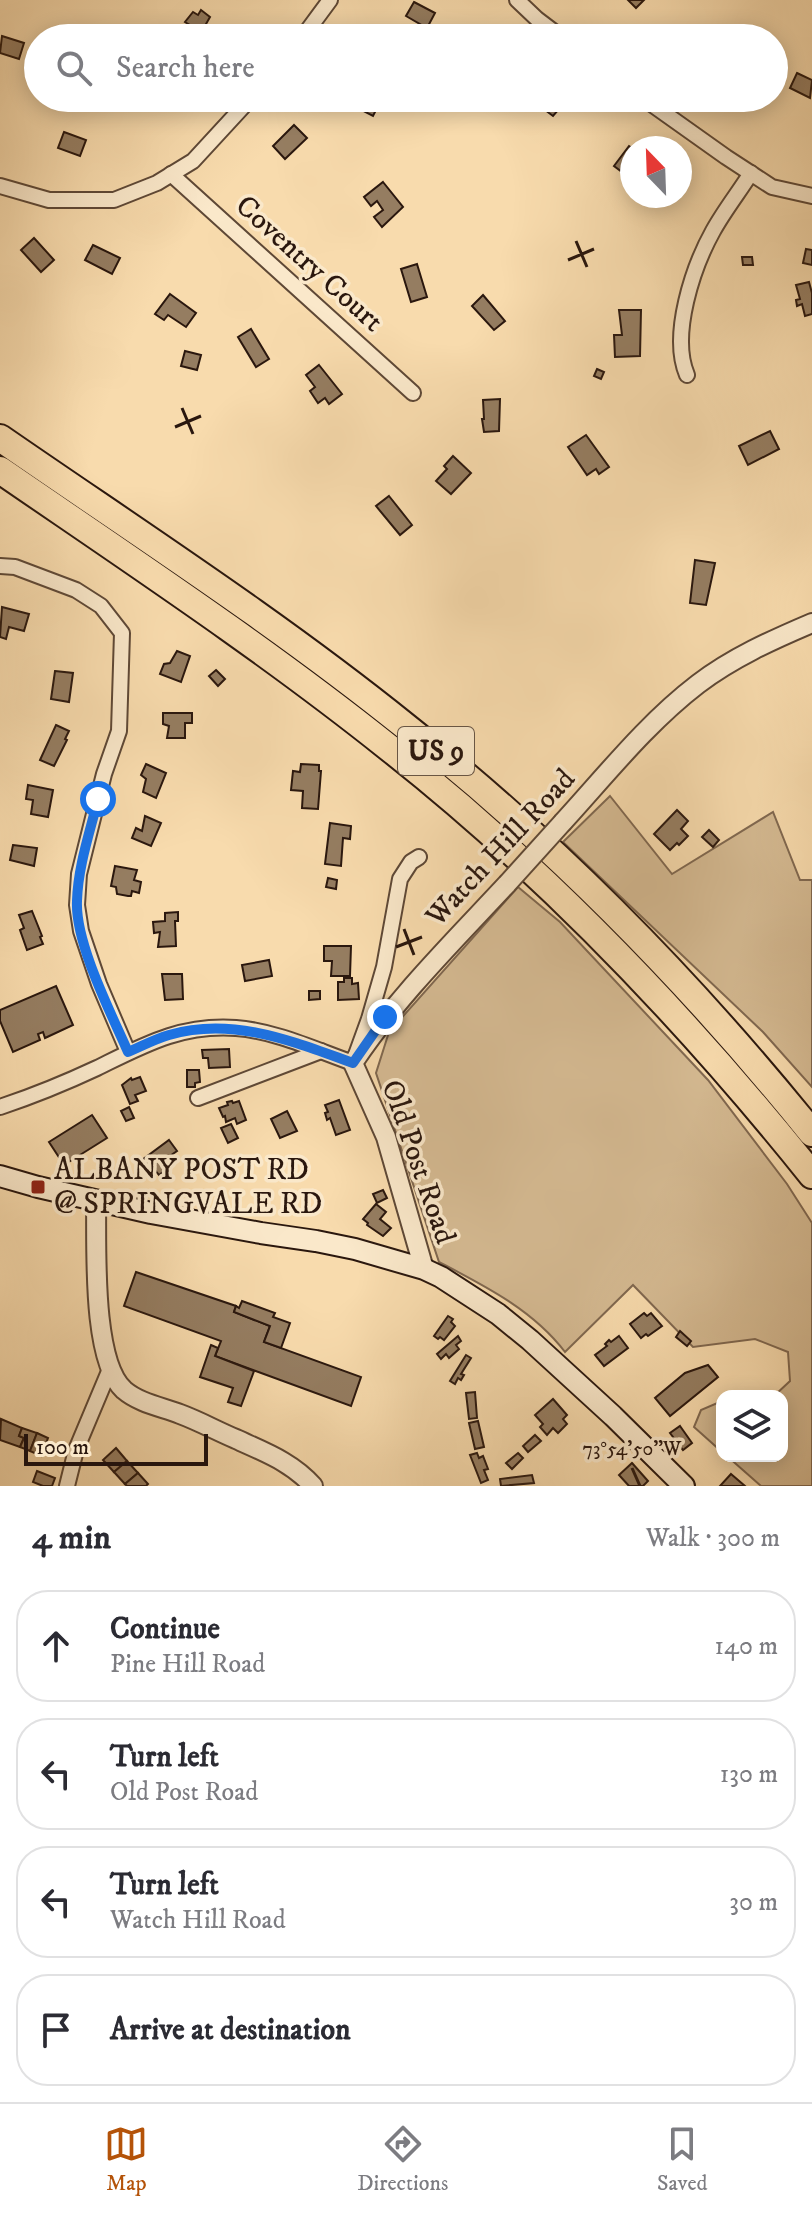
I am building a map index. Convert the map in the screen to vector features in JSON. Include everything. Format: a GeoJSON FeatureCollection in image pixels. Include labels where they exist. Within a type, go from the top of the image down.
{"type":"FeatureCollection","features":[{"type":"Feature","properties":{"kind":"highway","name":"US 9"},"geometry":{"type":"LineString","coordinates":[[0,438],[328,666],[480,788],[649,947],[718,1022],[812,1133]]}},
{"type":"Feature","properties":{"kind":"highway","name":"US 9"},"geometry":{"type":"LineString","coordinates":[[0,470],[269,657],[414,768],[531,870],[595,931],[663,1001],[812,1175]]}},
{"type":"Feature","properties":{"kind":"highway"},"geometry":{"type":"LineString","coordinates":[[734,1081],[812,1191]]}},
{"type":"Feature","properties":{"kind":"main road"},"geometry":{"type":"LineString","coordinates":[[0,1176],[191,1221],[355,1249],[424,1269],[467,1293],[530,1340],[684,1486]]}},
{"type":"Feature","properties":{"kind":"street"},"geometry":{"type":"LineString","coordinates":[[312,24],[330,0]]}},
{"type":"Feature","properties":{"kind":"street"},"geometry":{"type":"LineString","coordinates":[[517,0],[544,24]]}},
{"type":"Feature","properties":{"kind":"street"},"geometry":{"type":"LineString","coordinates":[[0,186],[49,200],[114,200],[157,183],[193,161],[238,112]]}},
{"type":"Feature","properties":{"kind":"street"},"geometry":{"type":"LineString","coordinates":[[663,112],[772,187],[812,196]]}},
{"type":"Feature","properties":{"kind":"street"},"geometry":{"type":"LineString","coordinates":[[687,375],[680,345],[687,302],[700,258],[713,230],[751,173]]}},
{"type":"Feature","properties":{"kind":"street","name":"Coventry Court"},"geometry":{"type":"LineString","coordinates":[[171,174],[413,393]]}},
{"type":"Feature","properties":{"kind":"street"},"geometry":{"type":"LineString","coordinates":[[0,566],[15,567],[76,590],[101,606],[122,633],[119,731],[100,788],[79,874],[77,905],[81,931],[99,984],[128,1052]]}},
{"type":"Feature","properties":{"kind":"street","name":"Watch Hill Road"},"geometry":{"type":"LineString","coordinates":[[353,1063],[385,1017],[652,725],[698,684],[750,651],[812,623]]}},
{"type":"Feature","properties":{"kind":"street","name":"Watch Hill Road"},"geometry":{"type":"LineString","coordinates":[[353,1063],[377,994],[400,879],[411,862],[419,857]]}},
{"type":"Feature","properties":{"kind":"street","name":"Old Post Road"},"geometry":{"type":"LineString","coordinates":[[0,1107],[58,1085],[169,1035],[203,1029],[237,1028],[279,1037],[353,1063],[386,1137],[424,1269]]}},
{"type":"Feature","properties":{"kind":"street"},"geometry":{"type":"LineString","coordinates":[[198,1098],[321,1051]]}},
{"type":"Feature","properties":{"kind":"street"},"geometry":{"type":"LineString","coordinates":[[96,1200],[99,1318],[110,1369],[124,1390],[269,1454],[300,1471],[313,1486]]}},
{"type":"Feature","properties":{"kind":"street"},"geometry":{"type":"LineString","coordinates":[[67,1486],[76,1450],[110,1369]]}},
{"type":"Feature","properties":{"kind":"shaded area"},"geometry":{"type":"Polygon","coordinates":[[[610,796],[672,874],[773,812],[800,880],[812,880],[812,1087],[763,1032],[563,842],[610,796]]]}},
{"type":"Feature","properties":{"kind":"shaded area"},"geometry":{"type":"Polygon","coordinates":[[[518,887],[560,922],[708,1080],[787,1184],[812,1223],[812,1486],[761,1486],[734,1462],[788,1462],[788,1390],[780,1390],[790,1381],[788,1352],[755,1339],[693,1347],[633,1285],[565,1352],[523,1311],[439,1262],[376,1073],[389,1032],[518,887]]]}},
{"type":"Feature","properties":{"kind":"shaded area"},"geometry":{"type":"Polygon","coordinates":[[[716,1404],[716,1447],[694,1427],[701,1410],[716,1404]]]}},
{"type":"Feature","properties":{"kind":"building"},"geometry":{"type":"Polygon","coordinates":[[[628,0],[644,0],[636,8],[628,0]]]}},
{"type":"Feature","properties":{"kind":"building"},"geometry":{"type":"Polygon","coordinates":[[[414,2],[435,13],[429,24],[420,24],[406,16],[414,2]]]}},
{"type":"Feature","properties":{"kind":"building"},"geometry":{"type":"Polygon","coordinates":[[[201,10],[210,17],[206,24],[185,22],[193,12],[198,15],[201,10]]]}},
{"type":"Feature","properties":{"kind":"building"},"geometry":{"type":"Polygon","coordinates":[[[2,36],[24,43],[19,59],[0,53],[2,36]]]}},
{"type":"Feature","properties":{"kind":"building"},"geometry":{"type":"Polygon","coordinates":[[[797,73],[812,80],[810,98],[790,88],[797,73]]]}},
{"type":"Feature","properties":{"kind":"building"},"geometry":{"type":"Polygon","coordinates":[[[294,125],[307,138],[285,159],[273,146],[294,125]]]}},
{"type":"Feature","properties":{"kind":"building"},"geometry":{"type":"Polygon","coordinates":[[[64,132],[86,140],[80,156],[58,148],[64,132]]]}},
{"type":"Feature","properties":{"kind":"building"},"geometry":{"type":"Polygon","coordinates":[[[383,182],[403,207],[382,227],[374,217],[383,210],[377,201],[371,206],[364,197],[383,182]]]}},
{"type":"Feature","properties":{"kind":"building"},"geometry":{"type":"Polygon","coordinates":[[[34,238],[54,260],[41,272],[21,250],[34,238]]]}},
{"type":"Feature","properties":{"kind":"building"},"geometry":{"type":"Polygon","coordinates":[[[93,245],[120,258],[112,274],[85,260],[93,245]]]}},
{"type":"Feature","properties":{"kind":"building"},"geometry":{"type":"Polygon","coordinates":[[[806,249],[812,250],[812,265],[803,263],[806,249]]]}},
{"type":"Feature","properties":{"kind":"building"},"geometry":{"type":"Polygon","coordinates":[[[742,257],[752,257],[753,265],[743,265],[742,257]]]}},
{"type":"Feature","properties":{"kind":"building"},"geometry":{"type":"Polygon","coordinates":[[[417,264],[427,297],[411,302],[401,269],[417,264]]]}},
{"type":"Feature","properties":{"kind":"building"},"geometry":{"type":"Polygon","coordinates":[[[809,282],[812,314],[805,316],[802,304],[797,306],[796,300],[800,299],[796,285],[809,282]]]}},
{"type":"Feature","properties":{"kind":"building"},"geometry":{"type":"Polygon","coordinates":[[[170,294],[196,313],[186,327],[168,315],[164,320],[155,314],[170,294]]]}},
{"type":"Feature","properties":{"kind":"building"},"geometry":{"type":"Polygon","coordinates":[[[483,295],[505,321],[494,330],[472,306],[483,295]]]}},
{"type":"Feature","properties":{"kind":"building"},"geometry":{"type":"Polygon","coordinates":[[[619,310],[641,310],[640,356],[615,357],[614,335],[622,335],[619,310]]]}},
{"type":"Feature","properties":{"kind":"building"},"geometry":{"type":"Polygon","coordinates":[[[251,329],[269,359],[256,367],[238,337],[251,329]]]}},
{"type":"Feature","properties":{"kind":"building"},"geometry":{"type":"Polygon","coordinates":[[[185,351],[201,355],[197,370],[181,366],[185,351]]]}},
{"type":"Feature","properties":{"kind":"building"},"geometry":{"type":"Polygon","coordinates":[[[319,365],[342,394],[329,404],[325,398],[318,403],[310,391],[315,387],[306,375],[319,365]]]}},
{"type":"Feature","properties":{"kind":"building"},"geometry":{"type":"Polygon","coordinates":[[[597,369],[604,372],[601,379],[594,376],[597,369]]]}},
{"type":"Feature","properties":{"kind":"building"},"geometry":{"type":"Polygon","coordinates":[[[500,399],[499,431],[484,432],[483,400],[500,399]]]}},
{"type":"Feature","properties":{"kind":"building"},"geometry":{"type":"Polygon","coordinates":[[[770,431],[779,449],[748,465],[739,446],[770,431]]]}},
{"type":"Feature","properties":{"kind":"building"},"geometry":{"type":"Polygon","coordinates":[[[586,435],[609,467],[599,474],[596,469],[587,475],[568,447],[586,435]]]}},
{"type":"Feature","properties":{"kind":"building"},"geometry":{"type":"Polygon","coordinates":[[[453,456],[471,473],[451,494],[436,481],[453,456]]]}},
{"type":"Feature","properties":{"kind":"building"},"geometry":{"type":"Polygon","coordinates":[[[389,496],[412,525],[400,535],[376,506],[389,496]]]}},
{"type":"Feature","properties":{"kind":"building"},"geometry":{"type":"Polygon","coordinates":[[[695,560],[715,563],[706,605],[690,603],[695,560]]]}},
{"type":"Feature","properties":{"kind":"building"},"geometry":{"type":"Polygon","coordinates":[[[2,607],[29,614],[24,631],[9,627],[6,639],[0,637],[2,607]]]}},
{"type":"Feature","properties":{"kind":"building"},"geometry":{"type":"Polygon","coordinates":[[[177,651],[190,656],[181,682],[160,674],[164,664],[170,663],[177,651]]]}},
{"type":"Feature","properties":{"kind":"building"},"geometry":{"type":"Polygon","coordinates":[[[216,670],[225,679],[218,686],[209,676],[216,670]]]}},
{"type":"Feature","properties":{"kind":"building"},"geometry":{"type":"Polygon","coordinates":[[[55,671],[73,673],[69,702],[51,699],[55,671]]]}},
{"type":"Feature","properties":{"kind":"building"},"geometry":{"type":"Polygon","coordinates":[[[163,713],[192,713],[192,723],[185,723],[185,738],[167,738],[169,726],[163,724],[163,713]]]}},
{"type":"Feature","properties":{"kind":"building"},"geometry":{"type":"Polygon","coordinates":[[[56,725],[69,731],[54,766],[40,760],[56,725]]]}},
{"type":"Feature","properties":{"kind":"building"},"geometry":{"type":"Polygon","coordinates":[[[146,764],[166,773],[156,798],[143,792],[146,779],[141,775],[146,764]]]}},
{"type":"Feature","properties":{"kind":"building"},"geometry":{"type":"Polygon","coordinates":[[[301,764],[319,765],[318,809],[302,808],[303,791],[291,790],[293,771],[300,772],[301,764]]]}},
{"type":"Feature","properties":{"kind":"building"},"geometry":{"type":"Polygon","coordinates":[[[28,785],[53,790],[48,817],[31,814],[33,800],[26,799],[28,785]]]}},
{"type":"Feature","properties":{"kind":"building"},"geometry":{"type":"Polygon","coordinates":[[[677,810],[688,821],[681,829],[688,836],[670,850],[654,834],[677,810]]]}},
{"type":"Feature","properties":{"kind":"building"},"geometry":{"type":"Polygon","coordinates":[[[145,816],[161,823],[151,846],[132,838],[136,828],[142,831],[145,816]]]}},
{"type":"Feature","properties":{"kind":"building"},"geometry":{"type":"Polygon","coordinates":[[[330,823],[351,826],[350,839],[343,838],[341,866],[325,864],[330,823]]]}},
{"type":"Feature","properties":{"kind":"building"},"geometry":{"type":"Polygon","coordinates":[[[709,830],[719,840],[713,847],[702,837],[709,830]]]}},
{"type":"Feature","properties":{"kind":"building"},"geometry":{"type":"Polygon","coordinates":[[[13,845],[37,848],[34,866],[10,860],[13,845]]]}},
{"type":"Feature","properties":{"kind":"building"},"geometry":{"type":"Polygon","coordinates":[[[115,866],[137,870],[134,880],[141,882],[139,893],[132,891],[131,896],[117,894],[116,887],[111,886],[115,866]]]}},
{"type":"Feature","properties":{"kind":"building"},"geometry":{"type":"Polygon","coordinates":[[[328,878],[337,880],[336,889],[326,887],[328,878]]]}},
{"type":"Feature","properties":{"kind":"building"},"geometry":{"type":"Polygon","coordinates":[[[32,911],[43,944],[27,950],[19,915],[32,911]]]}},
{"type":"Feature","properties":{"kind":"building"},"geometry":{"type":"Polygon","coordinates":[[[178,912],[178,921],[175,921],[176,946],[158,947],[160,932],[154,933],[153,922],[165,921],[165,913],[178,912]]]}},
{"type":"Feature","properties":{"kind":"building"},"geometry":{"type":"Polygon","coordinates":[[[324,946],[351,946],[350,976],[331,976],[332,961],[324,961],[324,946]]]}},
{"type":"Feature","properties":{"kind":"building"},"geometry":{"type":"Polygon","coordinates":[[[269,960],[272,976],[245,981],[242,965],[269,960]]]}},
{"type":"Feature","properties":{"kind":"building"},"geometry":{"type":"Polygon","coordinates":[[[162,974],[182,974],[183,999],[165,1000],[162,974]]]}},
{"type":"Feature","properties":{"kind":"building"},"geometry":{"type":"Polygon","coordinates":[[[344,978],[352,978],[352,984],[358,983],[359,999],[338,1000],[338,982],[344,982],[344,978]]]}},
{"type":"Feature","properties":{"kind":"building"},"geometry":{"type":"Polygon","coordinates":[[[56,986],[73,1025],[45,1038],[43,1032],[38,1034],[40,1040],[13,1052],[0,1021],[0,1010],[56,986]]]}},
{"type":"Feature","properties":{"kind":"building"},"geometry":{"type":"Polygon","coordinates":[[[309,991],[320,991],[320,999],[309,1000],[309,991]]]}},
{"type":"Feature","properties":{"kind":"building"},"geometry":{"type":"Polygon","coordinates":[[[229,1049],[230,1067],[209,1068],[208,1058],[203,1058],[202,1050],[229,1049]]]}},
{"type":"Feature","properties":{"kind":"building"},"geometry":{"type":"Polygon","coordinates":[[[187,1070],[199,1070],[200,1082],[195,1083],[195,1087],[187,1087],[187,1070]]]}},
{"type":"Feature","properties":{"kind":"building"},"geometry":{"type":"Polygon","coordinates":[[[140,1077],[146,1091],[135,1095],[138,1101],[130,1104],[122,1085],[131,1078],[140,1077]]]}},
{"type":"Feature","properties":{"kind":"building"},"geometry":{"type":"Polygon","coordinates":[[[339,1100],[350,1130],[336,1135],[330,1118],[327,1120],[325,1105],[339,1100]]]}},
{"type":"Feature","properties":{"kind":"building"},"geometry":{"type":"Polygon","coordinates":[[[239,1101],[246,1120],[237,1124],[235,1118],[226,1122],[219,1108],[239,1101]]]}},
{"type":"Feature","properties":{"kind":"building"},"geometry":{"type":"Polygon","coordinates":[[[129,1107],[134,1118],[126,1121],[121,1111],[129,1107]]]}},
{"type":"Feature","properties":{"kind":"building"},"geometry":{"type":"Polygon","coordinates":[[[287,1111],[297,1131],[280,1138],[271,1119],[287,1111]]]}},
{"type":"Feature","properties":{"kind":"building"},"geometry":{"type":"Polygon","coordinates":[[[92,1115],[107,1138],[64,1165],[49,1142],[92,1115]]]}},
{"type":"Feature","properties":{"kind":"building"},"geometry":{"type":"Polygon","coordinates":[[[231,1124],[238,1138],[228,1143],[221,1128],[231,1124]]]}},
{"type":"Feature","properties":{"kind":"building"},"geometry":{"type":"Polygon","coordinates":[[[169,1140],[177,1151],[167,1158],[172,1165],[159,1175],[142,1160],[169,1140]]]}},
{"type":"Feature","properties":{"kind":"building"},"geometry":{"type":"Polygon","coordinates":[[[383,1190],[387,1198],[377,1203],[373,1194],[383,1190]]]}},
{"type":"Feature","properties":{"kind":"building"},"geometry":{"type":"Polygon","coordinates":[[[376,1204],[386,1212],[380,1219],[391,1228],[383,1236],[363,1219],[376,1204]]]}},
{"type":"Feature","properties":{"kind":"building"},"geometry":{"type":"Polygon","coordinates":[[[136,1272],[236,1306],[234,1312],[270,1326],[264,1342],[361,1377],[351,1406],[215,1356],[221,1341],[124,1306],[136,1272]]]}},
{"type":"Feature","properties":{"kind":"building"},"geometry":{"type":"Polygon","coordinates":[[[242,1301],[275,1313],[273,1317],[290,1323],[281,1348],[264,1342],[270,1326],[234,1312],[242,1301]]]}},
{"type":"Feature","properties":{"kind":"building"},"geometry":{"type":"Polygon","coordinates":[[[644,1313],[647,1316],[651,1313],[662,1326],[641,1338],[630,1324],[644,1313]]]}},
{"type":"Feature","properties":{"kind":"building"},"geometry":{"type":"Polygon","coordinates":[[[448,1316],[455,1326],[444,1340],[438,1339],[434,1336],[448,1316]]]}},
{"type":"Feature","properties":{"kind":"building"},"geometry":{"type":"Polygon","coordinates":[[[680,1331],[691,1341],[687,1346],[676,1337],[680,1331]]]}},
{"type":"Feature","properties":{"kind":"building"},"geometry":{"type":"Polygon","coordinates":[[[458,1336],[461,1341],[456,1345],[459,1349],[449,1358],[446,1354],[441,1359],[437,1354],[458,1336]]]}},
{"type":"Feature","properties":{"kind":"building"},"geometry":{"type":"Polygon","coordinates":[[[619,1336],[628,1348],[604,1366],[595,1355],[607,1346],[605,1344],[609,1340],[611,1342],[619,1336]]]}},
{"type":"Feature","properties":{"kind":"building"},"geometry":{"type":"Polygon","coordinates":[[[211,1345],[218,1348],[215,1356],[254,1371],[241,1406],[228,1402],[233,1388],[200,1377],[211,1345]]]}},
{"type":"Feature","properties":{"kind":"building"},"geometry":{"type":"Polygon","coordinates":[[[466,1355],[471,1358],[461,1374],[464,1375],[461,1380],[458,1378],[455,1384],[450,1381],[466,1355]]]}},
{"type":"Feature","properties":{"kind":"building"},"geometry":{"type":"Polygon","coordinates":[[[708,1365],[718,1377],[670,1416],[655,1398],[685,1373],[708,1365]]]}},
{"type":"Feature","properties":{"kind":"building"},"geometry":{"type":"Polygon","coordinates":[[[475,1392],[477,1418],[469,1419],[466,1393],[475,1392]]]}},
{"type":"Feature","properties":{"kind":"building"},"geometry":{"type":"Polygon","coordinates":[[[553,1399],[567,1415],[563,1419],[567,1424],[558,1433],[553,1428],[547,1435],[535,1415],[553,1399]]]}},
{"type":"Feature","properties":{"kind":"building"},"geometry":{"type":"Polygon","coordinates":[[[1,1419],[22,1428],[19,1436],[24,1438],[20,1447],[0,1440],[1,1419]]]}},
{"type":"Feature","properties":{"kind":"building"},"geometry":{"type":"Polygon","coordinates":[[[478,1421],[484,1447],[475,1449],[469,1423],[478,1421]]]}},
{"type":"Feature","properties":{"kind":"building"},"geometry":{"type":"Polygon","coordinates":[[[680,1426],[692,1443],[683,1450],[670,1433],[680,1426]]]}},
{"type":"Feature","properties":{"kind":"building"},"geometry":{"type":"Polygon","coordinates":[[[22,1428],[37,1433],[30,1451],[20,1447],[24,1438],[19,1436],[22,1428]]]}},
{"type":"Feature","properties":{"kind":"building"},"geometry":{"type":"Polygon","coordinates":[[[37,1433],[48,1438],[41,1456],[30,1451],[37,1433]]]}},
{"type":"Feature","properties":{"kind":"building"},"geometry":{"type":"Polygon","coordinates":[[[535,1435],[541,1441],[528,1452],[523,1446],[535,1435]]]}},
{"type":"Feature","properties":{"kind":"building"},"geometry":{"type":"Polygon","coordinates":[[[116,1448],[127,1461],[114,1472],[103,1460],[116,1448]]]}},
{"type":"Feature","properties":{"kind":"building"},"geometry":{"type":"Polygon","coordinates":[[[477,1453],[479,1458],[483,1456],[488,1469],[484,1470],[488,1480],[481,1483],[470,1455],[477,1453]]]}},
{"type":"Feature","properties":{"kind":"building"},"geometry":{"type":"Polygon","coordinates":[[[518,1453],[523,1458],[512,1469],[506,1463],[518,1453]]]}},
{"type":"Feature","properties":{"kind":"building"},"geometry":{"type":"Polygon","coordinates":[[[127,1461],[138,1473],[125,1484],[114,1472],[127,1461]]]}},
{"type":"Feature","properties":{"kind":"building"},"geometry":{"type":"Polygon","coordinates":[[[632,1463],[648,1481],[643,1486],[629,1486],[619,1475],[632,1463]]]}},
{"type":"Feature","properties":{"kind":"building"},"geometry":{"type":"Polygon","coordinates":[[[37,1471],[55,1478],[52,1486],[33,1482],[37,1471]]]}},
{"type":"Feature","properties":{"kind":"building"},"geometry":{"type":"Polygon","coordinates":[[[138,1473],[148,1484],[146,1486],[125,1484],[138,1473]]]}},
{"type":"Feature","properties":{"kind":"building"},"geometry":{"type":"Polygon","coordinates":[[[731,1474],[745,1486],[720,1486],[731,1474]]]}},
{"type":"Feature","properties":{"kind":"building"},"geometry":{"type":"Polygon","coordinates":[[[532,1475],[534,1483],[501,1486],[500,1479],[532,1475]]]}},
{"type":"Feature","properties":{"kind":"place","name":"ALBANY POST RD @ SPRINGVALE RD"},"geometry":{"type":"Point","coordinates":[38,1187]}},
{"type":"Feature","properties":{"kind":"route"},"geometry":{"type":"LineString","coordinates":[[98,799],[79,874],[77,905],[81,931],[99,984],[128,1052],[169,1035],[203,1029],[237,1028],[279,1037],[353,1063],[385,1017]]}}]}
